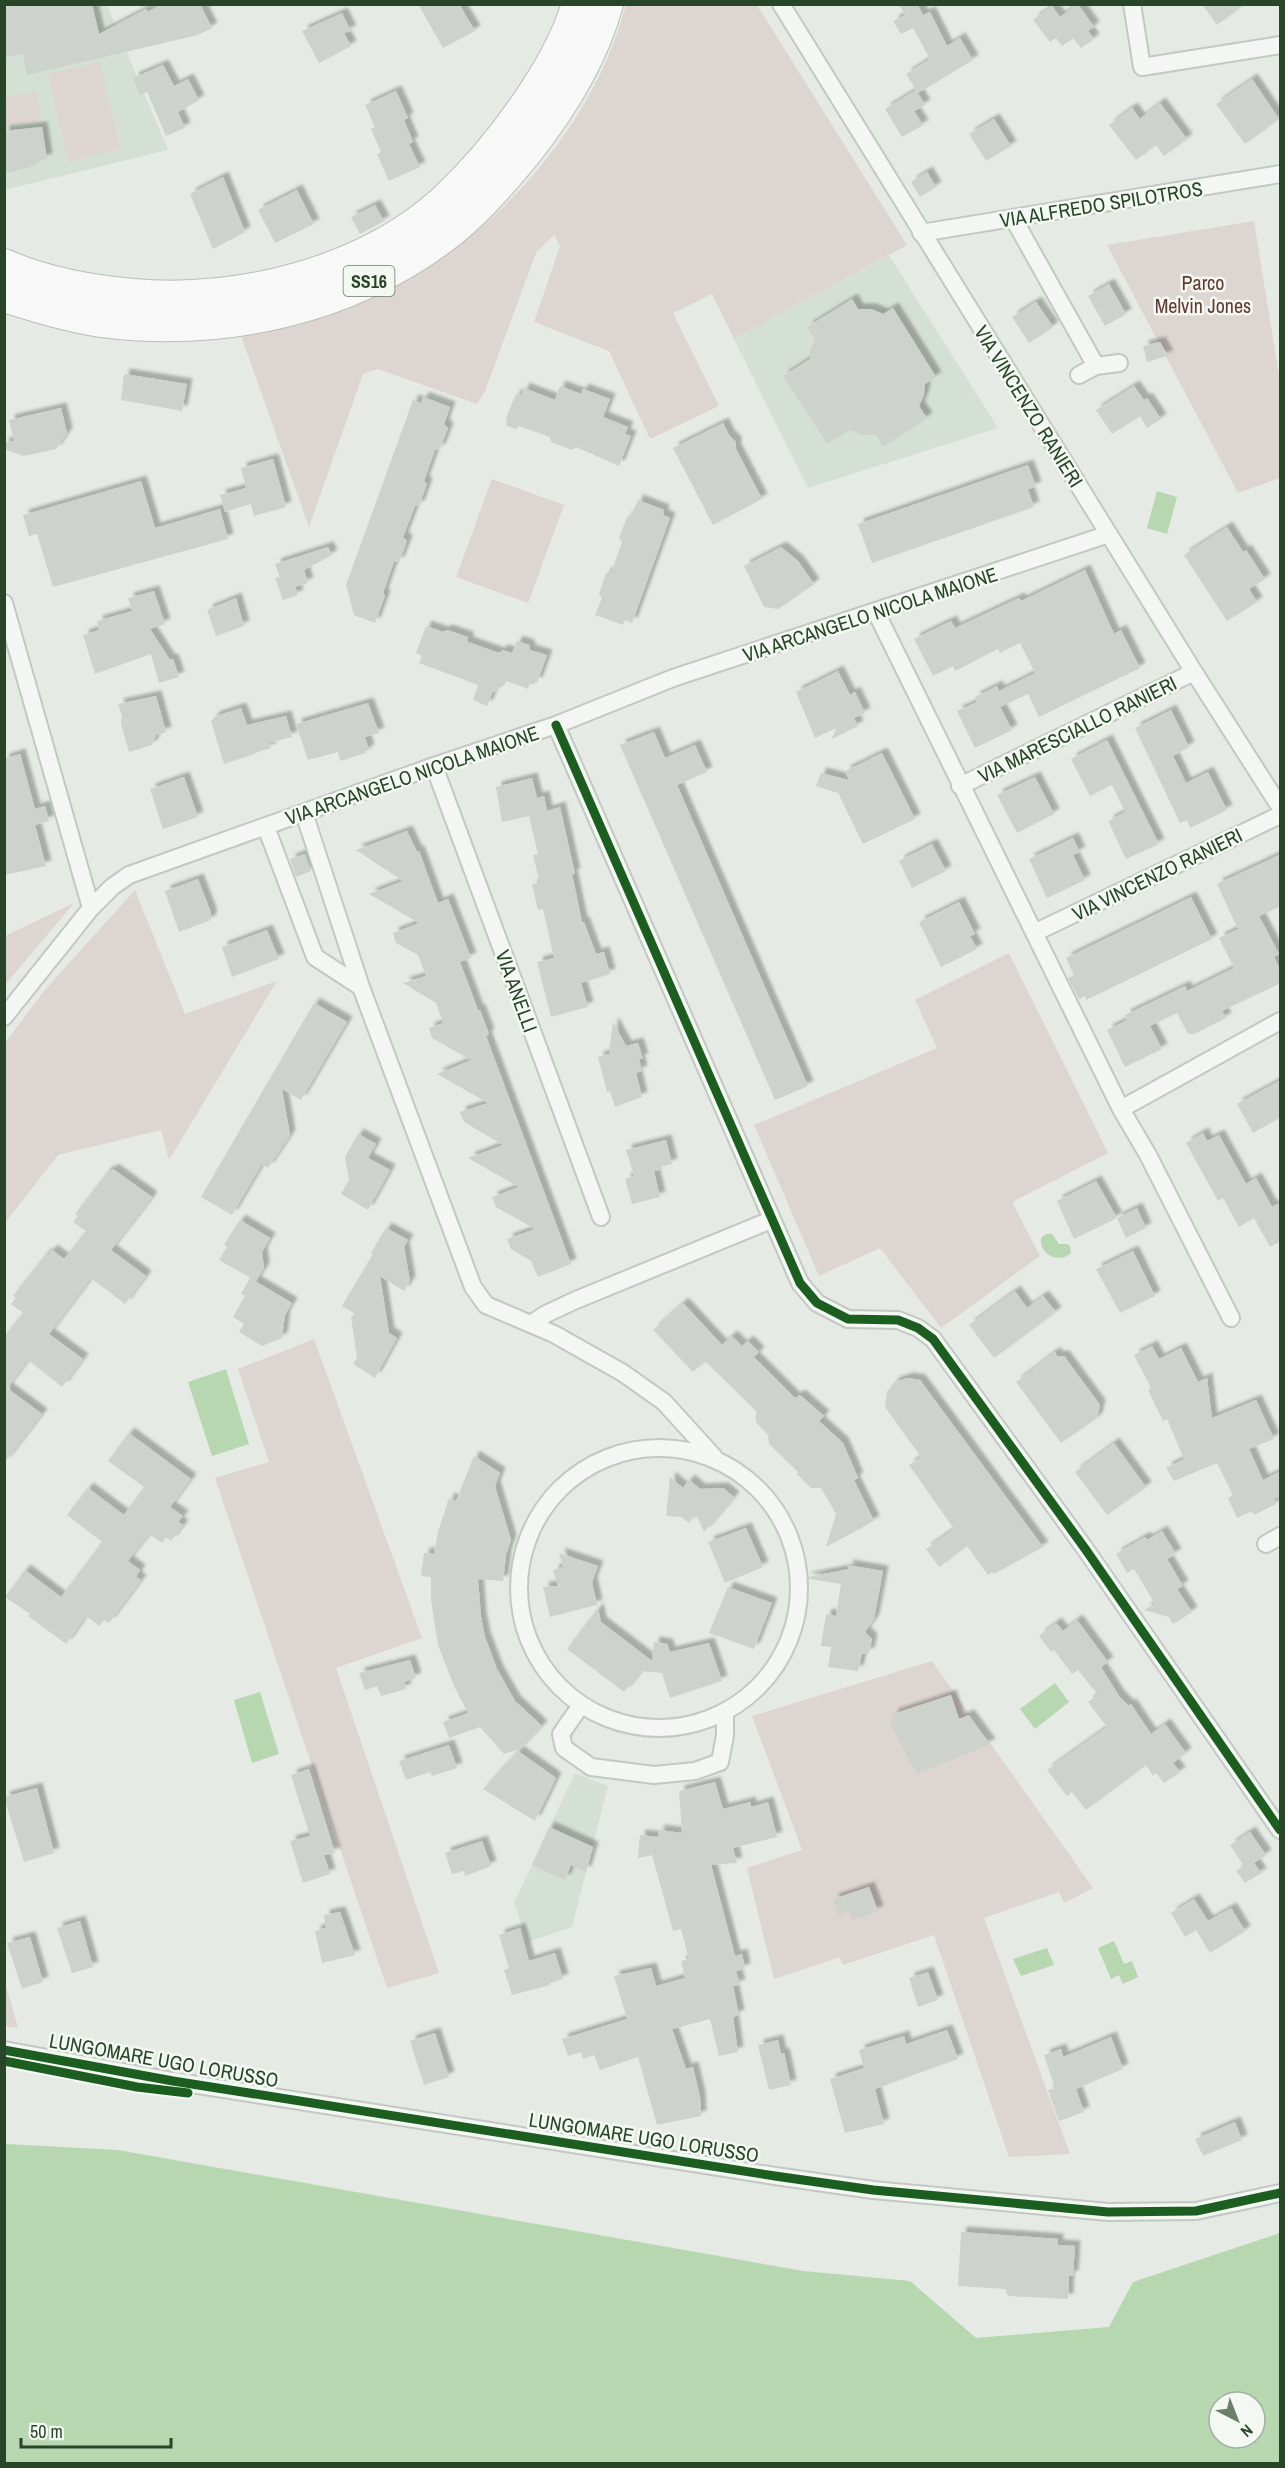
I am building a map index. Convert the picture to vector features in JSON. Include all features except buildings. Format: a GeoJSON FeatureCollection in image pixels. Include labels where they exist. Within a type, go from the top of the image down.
{"type":"FeatureCollection","features":[{"type":"Feature","properties":{"kind":"highway","name":"SS16"},"geometry":{"type":"LineString","coordinates":[[4,265],[66,285],[110,293],[211,296],[260,289],[306,276],[356,257],[398,234],[442,203],[480,164],[514,123],[550,70],[573,21],[578,4]]}},
{"type":"Feature","properties":{"kind":"highway","name":"SS16"},"geometry":{"type":"LineString","coordinates":[[4,296],[47,310],[100,321],[144,325],[224,323],[276,313],[319,301],[393,270],[452,229],[481,204],[508,174],[537,138],[565,96],[588,56],[608,4]]}},
{"type":"Feature","properties":{"kind":"street","name":"VIA VINCENZO RANIERI"},"geometry":{"type":"LineString","coordinates":[[781,4],[921,234],[1194,672],[1281,807]]}},
{"type":"Feature","properties":{"kind":"street"},"geometry":{"type":"LineString","coordinates":[[1132,4],[1142,67],[1281,45]]}},
{"type":"Feature","properties":{"kind":"street","name":"VIA ALFREDO SPILOTROS"},"geometry":{"type":"LineString","coordinates":[[921,234],[1281,174]]}},
{"type":"Feature","properties":{"kind":"street"},"geometry":{"type":"LineString","coordinates":[[1013,218],[1096,366]]}},
{"type":"Feature","properties":{"kind":"street"},"geometry":{"type":"LineString","coordinates":[[1079,375],[1096,366],[1119,363]]}},
{"type":"Feature","properties":{"kind":"street","name":"VIA ARCANGELO NICOLA MAIONE"},"geometry":{"type":"LineString","coordinates":[[4,1017],[91,908],[112,887],[129,875],[556,724],[673,678],[1109,534]]}},
{"type":"Feature","properties":{"kind":"street"},"geometry":{"type":"LineString","coordinates":[[4,603],[91,908]]}},
{"type":"Feature","properties":{"kind":"street"},"geometry":{"type":"LineString","coordinates":[[876,612],[1121,1109],[1148,1155],[1231,1318]]}},
{"type":"Feature","properties":{"kind":"street","name":"VIA MARESCIALLO RANIERI"},"geometry":{"type":"LineString","coordinates":[[960,786],[1194,672]]}},
{"type":"Feature","properties":{"kind":"street"},"geometry":{"type":"LineString","coordinates":[[556,724],[800,1283],[817,1303],[848,1319],[898,1320],[918,1328],[933,1339],[1086,1550],[1281,1830]]}},
{"type":"Feature","properties":{"kind":"street","name":"VIA ANELLI"},"geometry":{"type":"LineString","coordinates":[[434,766],[601,1217]]}},
{"type":"Feature","properties":{"kind":"street"},"geometry":{"type":"LineString","coordinates":[[304,813],[361,987],[473,1287],[486,1305],[554,1334],[623,1373],[664,1402],[714,1458]]}},
{"type":"Feature","properties":{"kind":"street","name":"VIA VINCENZO RANIERI"},"geometry":{"type":"LineString","coordinates":[[1034,933],[1281,814]]}},
{"type":"Feature","properties":{"kind":"street"},"geometry":{"type":"LineString","coordinates":[[266,827],[315,957],[361,987]]}},
{"type":"Feature","properties":{"kind":"street"},"geometry":{"type":"LineString","coordinates":[[1121,1109],[1281,1021]]}},
{"type":"Feature","properties":{"kind":"street"},"geometry":{"type":"LineString","coordinates":[[531,1324],[576,1300],[771,1220]]}},
{"type":"Feature","properties":{"kind":"street"},"geometry":{"type":"LineString","coordinates":[[640,1448],[678,1448],[714,1458],[748,1478],[775,1507],[792,1542],[800,1581],[796,1620],[781,1657],[757,1688],[725,1712],[690,1725],[652,1728],[615,1722],[581,1705],[552,1680],[532,1649],[520,1613],[518,1575],[527,1538],[545,1505],[564,1484],[603,1458],[640,1448]]}},
{"type":"Feature","properties":{"kind":"street"},"geometry":{"type":"LineString","coordinates":[[581,1705],[561,1734],[564,1748],[591,1767],[654,1774],[695,1771],[720,1762],[725,1735],[725,1712]]}},
{"type":"Feature","properties":{"kind":"street","name":"LUNGOMARE UGO LORUSSO"},"geometry":{"type":"LineString","coordinates":[[4,2050],[183,2083],[873,2190],[1108,2212],[1168,2213],[1196,2211],[1281,2193]]}},
{"type":"Feature","properties":{"kind":"shaded area"},"geometry":{"type":"Polygon","coordinates":[[[4,5],[107,5],[168,150],[5,190],[4,5]]]}},
{"type":"Feature","properties":{"kind":"shaded area"},"geometry":{"type":"Polygon","coordinates":[[[889,255],[998,428],[808,488],[734,339],[889,255]]]}},
{"type":"Feature","properties":{"kind":"shaded area"},"geometry":{"type":"Polygon","coordinates":[[[1157,491],[1177,497],[1167,534],[1147,528],[1157,491]]]}},
{"type":"Feature","properties":{"kind":"shaded area"},"geometry":{"type":"Polygon","coordinates":[[[1046,1234],[1052,1234],[1059,1244],[1070,1246],[1071,1253],[1056,1258],[1046,1253],[1041,1244],[1041,1238],[1046,1234]]]}},
{"type":"Feature","properties":{"kind":"shaded area"},"geometry":{"type":"Polygon","coordinates":[[[226,1369],[249,1444],[212,1456],[188,1382],[226,1369]]]}},
{"type":"Feature","properties":{"kind":"shaded area"},"geometry":{"type":"Polygon","coordinates":[[[1055,1683],[1069,1702],[1035,1729],[1020,1709],[1055,1683]]]}},
{"type":"Feature","properties":{"kind":"shaded area"},"geometry":{"type":"Polygon","coordinates":[[[260,1692],[279,1754],[252,1763],[234,1700],[260,1692]]]}},
{"type":"Feature","properties":{"kind":"shaded area"},"geometry":{"type":"Polygon","coordinates":[[[575,1773],[608,1786],[572,1927],[528,1942],[514,1903],[575,1773]]]}},
{"type":"Feature","properties":{"kind":"shaded area"},"geometry":{"type":"Polygon","coordinates":[[[1114,1941],[1124,1964],[1132,1961],[1138,1977],[1123,1984],[1119,1975],[1111,1979],[1098,1948],[1114,1941]]]}},
{"type":"Feature","properties":{"kind":"shaded area"},"geometry":{"type":"Polygon","coordinates":[[[1047,1948],[1054,1965],[1021,1976],[1013,1959],[1047,1948]]]}},
{"type":"Feature","properties":{"kind":"shaded area"},"geometry":{"type":"Polygon","coordinates":[[[5,2144],[118,2150],[803,2271],[910,2281],[976,2338],[1109,2327],[1133,2282],[1280,2233],[1280,2463],[5,2463],[5,2144]]]}},
{"type":"Feature","properties":{"kind":"green space"},"geometry":{"type":"Polygon","coordinates":[[[626,5],[757,5],[907,245],[734,339],[712,294],[673,313],[719,406],[650,439],[609,351],[534,322],[560,246],[554,235],[536,253],[485,391],[477,404],[378,369],[363,374],[309,527],[240,333],[316,318],[353,307],[388,291],[428,267],[467,239],[503,207],[536,172],[566,133],[591,92],[611,49],[626,5]]]}},
{"type":"Feature","properties":{"kind":"green space"},"geometry":{"type":"Polygon","coordinates":[[[100,62],[120,149],[68,162],[48,74],[100,62]]]}},
{"type":"Feature","properties":{"kind":"green space"},"geometry":{"type":"Polygon","coordinates":[[[37,92],[41,121],[5,126],[5,97],[37,92]]]}},
{"type":"Feature","properties":{"kind":"green space","name":"Parco Melvin Jones"},"geometry":{"type":"Polygon","coordinates":[[[1254,221],[1280,382],[1280,478],[1238,493],[1107,245],[1254,221]]]}},
{"type":"Feature","properties":{"kind":"green space"},"geometry":{"type":"Polygon","coordinates":[[[492,479],[564,505],[528,603],[456,577],[492,479]]]}},
{"type":"Feature","properties":{"kind":"green space"},"geometry":{"type":"Polygon","coordinates":[[[135,890],[185,1014],[277,981],[169,1160],[161,1130],[58,1155],[5,1223],[5,1043],[44,991],[135,890]]]}},
{"type":"Feature","properties":{"kind":"green space"},"geometry":{"type":"Polygon","coordinates":[[[74,903],[5,985],[5,936],[74,903]]]}},
{"type":"Feature","properties":{"kind":"green space"},"geometry":{"type":"Polygon","coordinates":[[[1009,953],[1108,1153],[1012,1202],[1040,1256],[941,1328],[880,1248],[819,1276],[754,1125],[937,1048],[915,1000],[1009,953]]]}},
{"type":"Feature","properties":{"kind":"green space"},"geometry":{"type":"Polygon","coordinates":[[[314,1339],[422,1638],[336,1668],[439,1973],[387,1988],[215,1478],[269,1462],[238,1369],[314,1339]]]}},
{"type":"Feature","properties":{"kind":"green space"},"geometry":{"type":"Polygon","coordinates":[[[932,1661],[1093,1888],[1064,1903],[1059,1892],[984,1918],[1070,2154],[1009,2157],[934,1935],[843,1965],[840,1957],[774,1979],[747,1868],[802,1850],[752,1716],[932,1661]]]}},
{"type":"Feature","properties":{"kind":"green space"},"geometry":{"type":"Polygon","coordinates":[[[5,1982],[18,2028],[5,2026],[5,1982]]]}},
{"type":"Feature","properties":{"kind":"cycle path"},"geometry":{"type":"LineString","coordinates":[[556,725],[800,1283],[817,1303],[848,1319],[898,1320],[918,1328],[933,1339],[1086,1550],[1280,1830]]}},
{"type":"Feature","properties":{"kind":"cycle path"},"geometry":{"type":"LineString","coordinates":[[4,2050],[173,2081],[873,2190],[1108,2212],[1196,2211],[1280,2193]]}},
{"type":"Feature","properties":{"kind":"cycle path"},"geometry":{"type":"LineString","coordinates":[[4,2061],[137,2087],[188,2093]]}}]}
